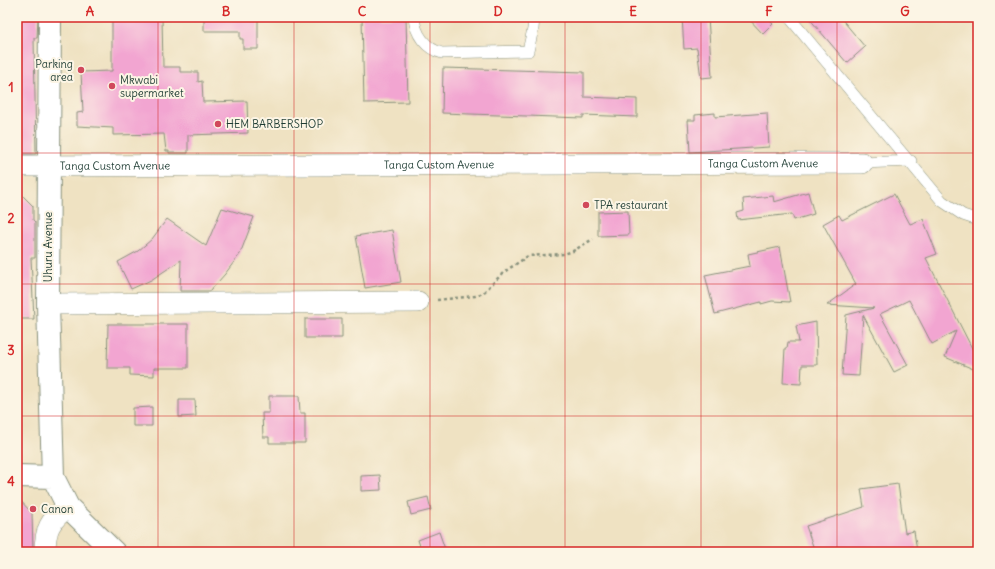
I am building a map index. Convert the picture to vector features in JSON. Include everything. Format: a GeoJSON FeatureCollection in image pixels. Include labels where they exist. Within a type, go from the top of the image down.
{"type":"FeatureCollection","features":[{"type":"Feature","properties":{"kind":"street","name":"Uhuru Avenue"},"geometry":{"type":"LineString","coordinates":[[50,17],[48,304],[53,476]]}},
{"type":"Feature","properties":{"kind":"street","name":"Tanga Custom Avenue"},"geometry":{"type":"LineString","coordinates":[[17,166],[862,163]]}},
{"type":"Feature","properties":{"kind":"street"},"geometry":{"type":"LineString","coordinates":[[48,304],[418,302]]}},
{"type":"Feature","properties":{"kind":"street"},"geometry":{"type":"LineString","coordinates":[[17,476],[53,476],[68,507],[114,552]]}},
{"type":"Feature","properties":{"kind":"street"},"geometry":{"type":"LineString","coordinates":[[45,552],[47,532],[55,516],[68,507]]}},
{"type":"Feature","properties":{"kind":"lane"},"geometry":{"type":"LineString","coordinates":[[414,17],[419,34],[426,46],[434,51],[442,53],[528,51],[534,17]]}},
{"type":"Feature","properties":{"kind":"lane"},"geometry":{"type":"LineString","coordinates":[[789,17],[911,161],[942,201],[963,215],[978,220]]}},
{"type":"Feature","properties":{"kind":"lane"},"geometry":{"type":"LineString","coordinates":[[862,163],[911,161]]}},
{"type":"Feature","properties":{"kind":"path"},"geometry":{"type":"LineString","coordinates":[[418,302],[476,296],[484,293],[504,272],[528,256],[564,254],[573,251],[593,239]]}},
{"type":"Feature","properties":{"kind":"building"},"geometry":{"type":"Polygon","coordinates":[[[17,17],[38,17],[37,38],[34,38],[36,154],[17,154],[17,17]]]}},
{"type":"Feature","properties":{"kind":"building"},"geometry":{"type":"Polygon","coordinates":[[[112,17],[162,17],[163,67],[180,67],[180,72],[198,72],[198,82],[202,81],[203,102],[247,101],[248,133],[188,135],[188,153],[169,153],[169,151],[166,151],[164,134],[113,135],[113,128],[77,126],[77,113],[83,112],[81,72],[112,71],[112,17]]]}},
{"type":"Feature","properties":{"kind":"building"},"geometry":{"type":"Polygon","coordinates":[[[204,17],[258,17],[258,49],[243,49],[243,39],[240,39],[240,31],[204,31],[204,17]]]}},
{"type":"Feature","properties":{"kind":"building"},"geometry":{"type":"Polygon","coordinates":[[[362,17],[406,17],[408,102],[364,103],[362,17]]]}},
{"type":"Feature","properties":{"kind":"building"},"geometry":{"type":"Polygon","coordinates":[[[682,17],[708,17],[712,77],[701,78],[697,48],[684,49],[682,17]]]}},
{"type":"Feature","properties":{"kind":"building"},"geometry":{"type":"Polygon","coordinates":[[[747,17],[766,17],[773,24],[763,34],[747,17]]]}},
{"type":"Feature","properties":{"kind":"building"},"geometry":{"type":"Polygon","coordinates":[[[808,17],[840,17],[865,47],[847,63],[808,17]]]}},
{"type":"Feature","properties":{"kind":"building"},"geometry":{"type":"Polygon","coordinates":[[[443,68],[584,72],[584,97],[637,99],[637,117],[583,115],[583,118],[442,113],[443,68]]]}},
{"type":"Feature","properties":{"kind":"building"},"geometry":{"type":"Polygon","coordinates":[[[715,113],[715,117],[767,113],[769,147],[690,152],[688,120],[695,120],[695,115],[715,113]]]}},
{"type":"Feature","properties":{"kind":"building"},"geometry":{"type":"Polygon","coordinates":[[[17,190],[33,206],[33,220],[35,222],[35,258],[31,258],[34,319],[17,319],[17,190]]]}},
{"type":"Feature","properties":{"kind":"building"},"geometry":{"type":"Polygon","coordinates":[[[808,192],[814,214],[794,220],[792,214],[738,220],[737,213],[744,211],[743,199],[773,196],[774,202],[808,192]]]}},
{"type":"Feature","properties":{"kind":"building"},"geometry":{"type":"Polygon","coordinates":[[[894,194],[910,224],[923,219],[937,254],[926,258],[978,360],[978,371],[945,357],[956,331],[932,344],[909,300],[880,314],[908,365],[894,372],[863,315],[859,376],[842,375],[846,315],[874,308],[827,305],[856,284],[823,224],[839,215],[842,220],[894,194]]]}},
{"type":"Feature","properties":{"kind":"building"},"geometry":{"type":"Polygon","coordinates":[[[222,208],[254,217],[240,254],[210,291],[180,291],[181,260],[151,280],[131,289],[118,262],[138,251],[152,239],[167,219],[206,246],[222,208]]]}},
{"type":"Feature","properties":{"kind":"building"},"geometry":{"type":"Polygon","coordinates":[[[628,211],[629,235],[598,236],[598,212],[628,211]]]}},
{"type":"Feature","properties":{"kind":"building"},"geometry":{"type":"Polygon","coordinates":[[[392,230],[401,282],[365,288],[356,236],[392,230]]]}},
{"type":"Feature","properties":{"kind":"building"},"geometry":{"type":"Polygon","coordinates":[[[780,247],[790,302],[772,301],[761,304],[761,302],[715,314],[705,275],[750,266],[748,254],[780,247]]]}},
{"type":"Feature","properties":{"kind":"building"},"geometry":{"type":"Polygon","coordinates":[[[305,319],[342,319],[342,338],[305,338],[305,319]]]}},
{"type":"Feature","properties":{"kind":"building"},"geometry":{"type":"Polygon","coordinates":[[[816,322],[817,365],[802,365],[801,384],[783,383],[785,348],[787,348],[788,342],[799,342],[796,326],[816,322]]]}},
{"type":"Feature","properties":{"kind":"building"},"geometry":{"type":"Polygon","coordinates":[[[108,324],[188,324],[188,368],[154,368],[154,376],[130,375],[130,368],[107,368],[108,324]]]}},
{"type":"Feature","properties":{"kind":"building"},"geometry":{"type":"Polygon","coordinates":[[[269,396],[299,396],[300,413],[305,413],[305,443],[269,443],[269,437],[263,437],[262,413],[269,413],[269,396]]]}},
{"type":"Feature","properties":{"kind":"building"},"geometry":{"type":"Polygon","coordinates":[[[179,400],[195,400],[196,416],[179,417],[179,400]]]}},
{"type":"Feature","properties":{"kind":"building"},"geometry":{"type":"Polygon","coordinates":[[[152,407],[152,426],[133,426],[133,408],[152,407]]]}},
{"type":"Feature","properties":{"kind":"building"},"geometry":{"type":"Polygon","coordinates":[[[380,475],[381,490],[361,491],[361,476],[380,475]]]}},
{"type":"Feature","properties":{"kind":"building"},"geometry":{"type":"Polygon","coordinates":[[[898,484],[905,533],[914,531],[917,552],[815,552],[806,526],[864,507],[861,489],[898,484]]]}},
{"type":"Feature","properties":{"kind":"building"},"geometry":{"type":"Polygon","coordinates":[[[17,497],[32,513],[33,552],[17,552],[17,497]]]}},
{"type":"Feature","properties":{"kind":"building"},"geometry":{"type":"Polygon","coordinates":[[[428,497],[431,510],[411,515],[408,502],[428,497]]]}},
{"type":"Feature","properties":{"kind":"building"},"geometry":{"type":"Polygon","coordinates":[[[439,532],[446,552],[422,552],[418,540],[439,532]]]}},
{"type":"Feature","properties":{"kind":"place","name":"Parking area"},"geometry":{"type":"Point","coordinates":[81,70]}},
{"type":"Feature","properties":{"kind":"place","name":"Mkwabi supermarket"},"geometry":{"type":"Point","coordinates":[112,86]}},
{"type":"Feature","properties":{"kind":"place","name":"HEM BARBERSHOP"},"geometry":{"type":"Point","coordinates":[218,124]}},
{"type":"Feature","properties":{"kind":"place","name":"TPA restaurant"},"geometry":{"type":"Point","coordinates":[586,205]}},
{"type":"Feature","properties":{"kind":"place","name":"Canon"},"geometry":{"type":"Point","coordinates":[33,509]}}]}
